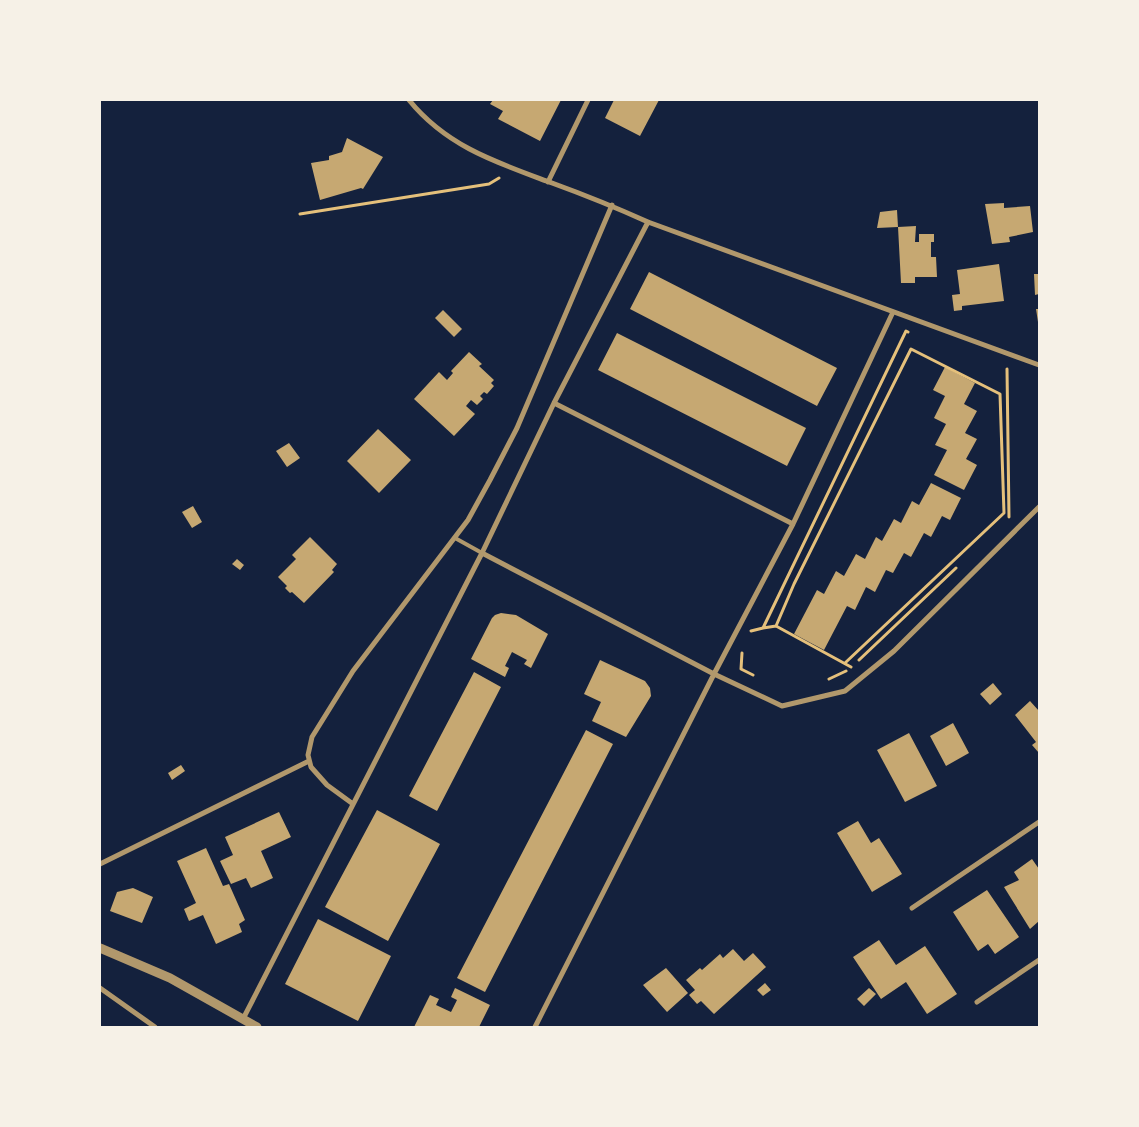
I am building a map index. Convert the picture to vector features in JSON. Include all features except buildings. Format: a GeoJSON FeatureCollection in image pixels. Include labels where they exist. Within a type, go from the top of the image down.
{"type":"FeatureCollection","features":[{"type":"Feature","properties":{"kind":"street"},"geometry":{"type":"LineString","coordinates":[[409,100],[415,108],[454,142],[492,161],[612,206],[648,222],[1039,365]]}},
{"type":"Feature","properties":{"kind":"street"},"geometry":{"type":"LineString","coordinates":[[548,182],[588,100]]}},
{"type":"Feature","properties":{"kind":"street"},"geometry":{"type":"LineString","coordinates":[[353,804],[327,785],[315,772],[309,761],[309,747],[312,737],[353,671],[468,520],[517,428],[612,206]]}},
{"type":"Feature","properties":{"kind":"street"},"geometry":{"type":"LineString","coordinates":[[243,1019],[482,554],[554,403],[648,222]]}},
{"type":"Feature","properties":{"kind":"street"},"geometry":{"type":"LineString","coordinates":[[535,1027],[714,674],[793,524],[893,312]]}},
{"type":"Feature","properties":{"kind":"street"},"geometry":{"type":"LineString","coordinates":[[554,403],[793,524]]}},
{"type":"Feature","properties":{"kind":"street"},"geometry":{"type":"LineString","coordinates":[[482,554],[714,674],[782,706],[845,692],[894,652],[1039,507]]}},
{"type":"Feature","properties":{"kind":"street"},"geometry":{"type":"LineString","coordinates":[[100,864],[309,761]]}},
{"type":"Feature","properties":{"kind":"street"},"geometry":{"type":"LineString","coordinates":[[912,908],[1039,822]]}},
{"type":"Feature","properties":{"kind":"street"},"geometry":{"type":"LineString","coordinates":[[100,948],[170,978],[257,1027]]}},
{"type":"Feature","properties":{"kind":"street"},"geometry":{"type":"LineString","coordinates":[[977,1002],[1039,960]]}},
{"type":"Feature","properties":{"kind":"street"},"geometry":{"type":"LineString","coordinates":[[100,988],[155,1027]]}},
{"type":"Feature","properties":{"kind":"lane"},"geometry":{"type":"LineString","coordinates":[[455,538],[482,554]]}},
{"type":"Feature","properties":{"kind":"path"},"geometry":{"type":"LineString","coordinates":[[300,214],[489,184],[512,169]]}},
{"type":"Feature","properties":{"kind":"path"},"geometry":{"type":"LineString","coordinates":[[763,628],[906,332],[915,335]]}},
{"type":"Feature","properties":{"kind":"path"},"geometry":{"type":"LineString","coordinates":[[776,626],[794,584],[911,349],[1000,394],[1004,513],[845,663]]}},
{"type":"Feature","properties":{"kind":"path"},"geometry":{"type":"LineString","coordinates":[[999,366],[1008,369],[1010,516],[1003,523]]}},
{"type":"Feature","properties":{"kind":"path"},"geometry":{"type":"LineString","coordinates":[[827,680],[852,666],[960,564]]}},
{"type":"Feature","properties":{"kind":"path"},"geometry":{"type":"LineString","coordinates":[[749,632],[776,626],[852,666]]}},
{"type":"Feature","properties":{"kind":"path"},"geometry":{"type":"LineString","coordinates":[[742,652],[741,669],[757,677]]}}]}
